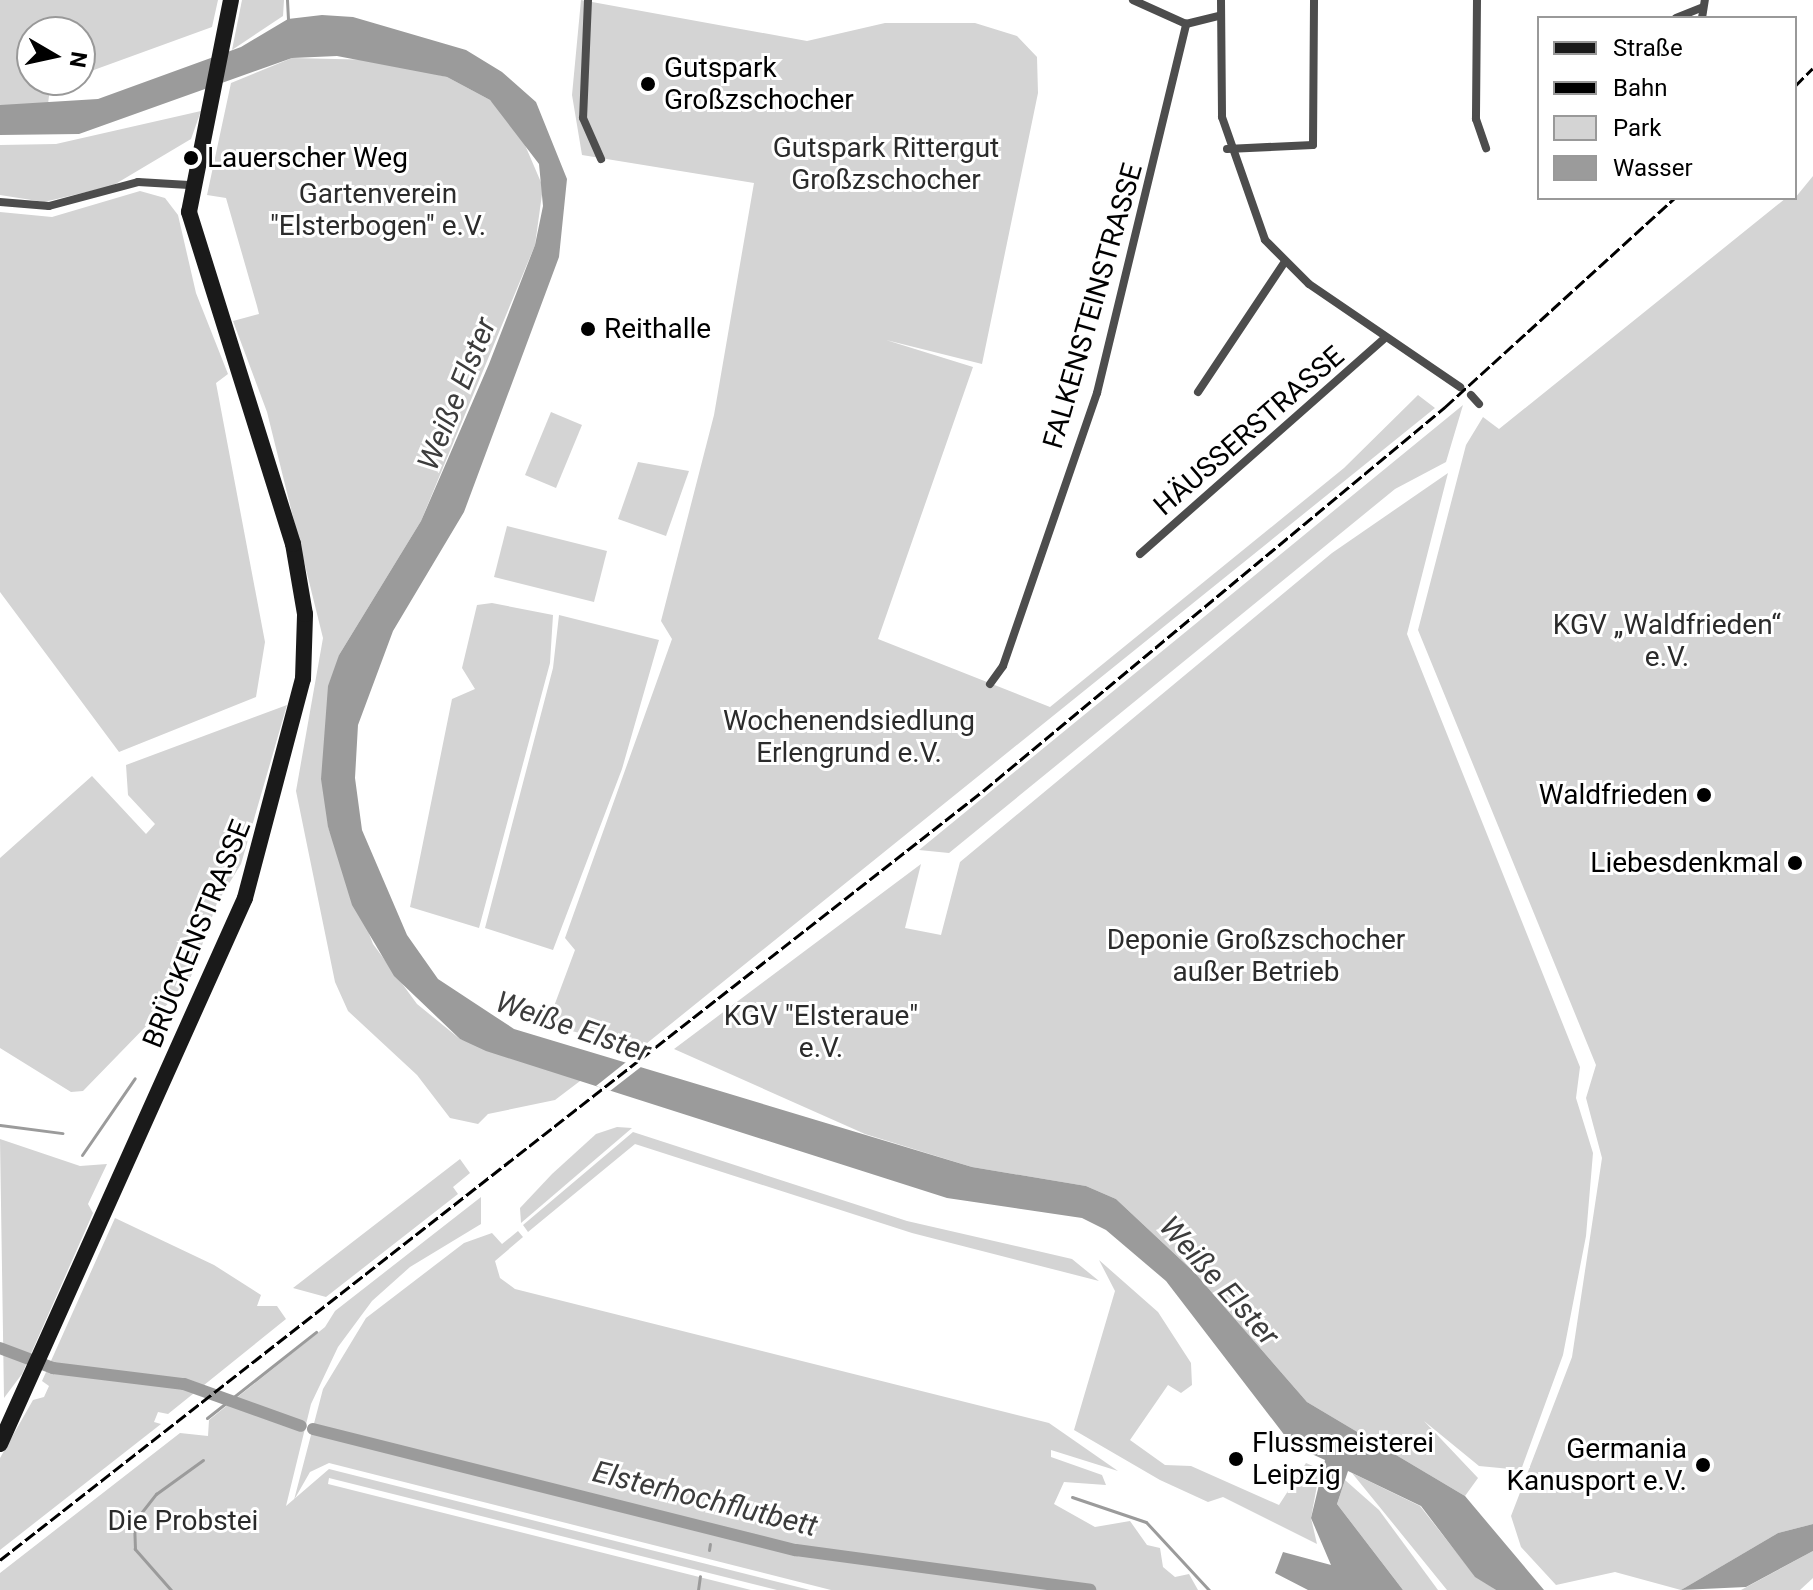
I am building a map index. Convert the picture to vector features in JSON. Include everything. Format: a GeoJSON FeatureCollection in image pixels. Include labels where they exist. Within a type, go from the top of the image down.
{"type":"FeatureCollection","features":[{"type":"Feature","properties":{"kind":"main road","name":"BRÜCKENSTRASSE"},"geometry":{"type":"LineString","coordinates":[[0,1444],[25,1398],[259,860],[305,663],[293,544],[256,415],[207,289],[189,185],[213,100],[231,0]]}},
{"type":"Feature","properties":{"kind":"street"},"geometry":{"type":"LineString","coordinates":[[588,0],[583,118],[601,159]]}},
{"type":"Feature","properties":{"kind":"street"},"geometry":{"type":"LineString","coordinates":[[1133,0],[1186,24],[1221,15]]}},
{"type":"Feature","properties":{"kind":"street"},"geometry":{"type":"LineString","coordinates":[[1221,0],[1227,149],[1252,216],[1284,263],[1384,339],[1460,387]]}},
{"type":"Feature","properties":{"kind":"street"},"geometry":{"type":"LineString","coordinates":[[1227,149],[1313,145],[1314,0]]}},
{"type":"Feature","properties":{"kind":"street"},"geometry":{"type":"LineString","coordinates":[[1477,0],[1476,119],[1486,148]]}},
{"type":"Feature","properties":{"kind":"street"},"geometry":{"type":"LineString","coordinates":[[1680,16],[1704,4]]}},
{"type":"Feature","properties":{"kind":"street","name":"FALKENSTEINSTRASSE"},"geometry":{"type":"LineString","coordinates":[[990,684],[1003,666],[1097,393],[1186,24]]}},
{"type":"Feature","properties":{"kind":"street"},"geometry":{"type":"LineString","coordinates":[[0,202],[49,206],[138,182],[189,185]]}},
{"type":"Feature","properties":{"kind":"street"},"geometry":{"type":"LineString","coordinates":[[1198,392],[1284,263]]}},
{"type":"Feature","properties":{"kind":"street","name":"HÄUSSERSTRASSE"},"geometry":{"type":"LineString","coordinates":[[1140,554],[1384,339]]}},
{"type":"Feature","properties":{"kind":"street"},"geometry":{"type":"LineString","coordinates":[[1471,395],[1479,404]]}},
{"type":"Feature","properties":{"kind":"green space"},"geometry":{"type":"Polygon","coordinates":[[[0,0],[218,0],[212,27],[96,69],[96,16],[16,16],[16,96],[49,96],[48,104],[0,105],[0,0]]]}},
{"type":"Feature","properties":{"kind":"green space"},"geometry":{"type":"Polygon","coordinates":[[[242,0],[284,0],[283,16],[232,50],[242,0]]]}},
{"type":"Feature","properties":{"kind":"green space"},"geometry":{"type":"Polygon","coordinates":[[[581,0],[807,41],[885,23],[975,23],[1017,36],[1037,57],[1038,93],[982,364],[886,340],[973,367],[878,639],[1050,707],[1344,468],[1418,395],[1435,408],[641,1048],[547,1025],[575,950],[565,938],[672,639],[661,621],[714,415],[754,183],[582,155],[572,95],[581,0]]]}},
{"type":"Feature","properties":{"kind":"green space","name":"Gartenverein \"Elsterbogen\" e.V."},"geometry":{"type":"Polygon","coordinates":[[[292,58],[378,60],[447,77],[490,100],[516,124],[543,187],[535,245],[421,521],[339,655],[328,827],[373,944],[417,1004],[460,1039],[584,1078],[555,1100],[488,1114],[478,1124],[450,1118],[417,1075],[348,1011],[335,982],[296,791],[323,638],[267,412],[233,321],[259,314],[257,306],[226,198],[207,195],[231,83],[292,58]]]}},
{"type":"Feature","properties":{"kind":"green space"},"geometry":{"type":"Polygon","coordinates":[[[201,111],[191,139],[112,186],[44,202],[0,195],[0,145],[56,144],[201,111]]]}},
{"type":"Feature","properties":{"kind":"green space","name":"KGV „Waldfrieden“ e.V."},"geometry":{"type":"Polygon","coordinates":[[[1813,176],[1813,1524],[1778,1533],[1681,1590],[1615,1572],[1556,1585],[1521,1547],[1511,1516],[1572,1357],[1602,1158],[1586,1098],[1596,1065],[1418,630],[1466,445],[1483,417],[1499,429],[1784,200],[1797,200],[1797,196],[1813,176]]]}},
{"type":"Feature","properties":{"kind":"green space"},"geometry":{"type":"Polygon","coordinates":[[[140,191],[165,198],[178,215],[196,293],[228,374],[216,383],[265,642],[256,697],[119,752],[0,592],[0,212],[52,217],[140,191]]]}},
{"type":"Feature","properties":{"kind":"green space"},"geometry":{"type":"Polygon","coordinates":[[[1463,405],[1446,462],[1395,489],[949,853],[919,850],[1463,405]]]}},
{"type":"Feature","properties":{"kind":"green space"},"geometry":{"type":"Polygon","coordinates":[[[551,412],[582,425],[556,488],[525,475],[551,412]]]}},
{"type":"Feature","properties":{"kind":"green space"},"geometry":{"type":"Polygon","coordinates":[[[638,462],[689,471],[666,536],[618,519],[638,462]]]}},
{"type":"Feature","properties":{"kind":"green space","name":"Deponie Großzschocher außer Betrieb"},"geometry":{"type":"Polygon","coordinates":[[[1448,473],[1407,634],[1580,1067],[1576,1098],[1593,1153],[1586,1236],[1563,1355],[1521,1470],[1479,1466],[1424,1421],[1478,1478],[1465,1496],[1307,1402],[1195,1273],[1116,1199],[1086,1186],[972,1167],[865,1134],[674,1049],[921,864],[905,928],[941,935],[960,862],[1332,553],[1448,473]]]}},
{"type":"Feature","properties":{"kind":"green space"},"geometry":{"type":"Polygon","coordinates":[[[507,526],[607,551],[594,602],[494,577],[507,526]]]}},
{"type":"Feature","properties":{"kind":"green space"},"geometry":{"type":"Polygon","coordinates":[[[492,603],[553,615],[550,663],[479,928],[410,907],[452,699],[475,689],[462,668],[477,605],[492,603]]]}},
{"type":"Feature","properties":{"kind":"green space"},"geometry":{"type":"Polygon","coordinates":[[[559,615],[659,640],[622,769],[553,950],[485,928],[553,668],[559,615]]]}},
{"type":"Feature","properties":{"kind":"green space"},"geometry":{"type":"Polygon","coordinates":[[[287,705],[241,864],[217,903],[189,982],[83,1091],[71,1092],[0,1048],[0,858],[92,776],[146,834],[155,824],[128,795],[126,765],[287,705]]]}},
{"type":"Feature","properties":{"kind":"green space"},"geometry":{"type":"Polygon","coordinates":[[[617,1127],[632,1128],[521,1223],[520,1208],[552,1174],[596,1134],[617,1127]]]}},
{"type":"Feature","properties":{"kind":"green space"},"geometry":{"type":"Polygon","coordinates":[[[633,1132],[907,1221],[1072,1259],[1099,1281],[912,1233],[635,1144],[528,1232],[523,1225],[633,1132]]]}},
{"type":"Feature","properties":{"kind":"green space"},"geometry":{"type":"Polygon","coordinates":[[[0,1139],[80,1166],[107,1164],[88,1204],[93,1213],[22,1374],[4,1398],[0,1139]]]}},
{"type":"Feature","properties":{"kind":"green space"},"geometry":{"type":"Polygon","coordinates":[[[460,1159],[470,1173],[453,1187],[458,1194],[326,1297],[293,1288],[460,1159]]]}},
{"type":"Feature","properties":{"kind":"green space","name":"Die Probstei"},"geometry":{"type":"Polygon","coordinates":[[[481,1197],[481,1224],[410,1267],[372,1301],[338,1347],[311,1404],[286,1506],[329,1469],[810,1590],[777,1590],[329,1478],[328,1484],[751,1590],[0,1590],[0,1573],[180,1433],[208,1436],[209,1420],[325,1327],[335,1311],[481,1197]]]}},
{"type":"Feature","properties":{"kind":"green space"},"geometry":{"type":"Polygon","coordinates":[[[115,1218],[214,1265],[261,1295],[257,1306],[277,1306],[286,1319],[168,1414],[158,1412],[154,1422],[161,1424],[0,1550],[0,1458],[33,1400],[44,1397],[49,1386],[42,1381],[115,1218]]]}},
{"type":"Feature","properties":{"kind":"green space","name":"Elsterhochflutbett"},"geometry":{"type":"Polygon","coordinates":[[[518,1231],[523,1237],[495,1261],[500,1278],[515,1289],[1049,1423],[1118,1471],[1051,1450],[1051,1457],[1102,1475],[1106,1485],[1064,1482],[1054,1504],[1095,1527],[1130,1521],[1147,1545],[1160,1548],[1163,1567],[1175,1577],[1189,1574],[1198,1590],[831,1590],[329,1463],[310,1472],[294,1500],[323,1389],[366,1318],[464,1243],[492,1233],[502,1244],[518,1231]]]}},
{"type":"Feature","properties":{"kind":"green space"},"geometry":{"type":"Polygon","coordinates":[[[1099,1260],[1158,1312],[1191,1363],[1192,1385],[1181,1393],[1168,1385],[1130,1440],[1165,1465],[1191,1466],[1279,1505],[1306,1463],[1320,1469],[1311,1518],[1317,1544],[1223,1497],[1208,1502],[1160,1480],[1074,1430],[1115,1291],[1099,1260]]]}},
{"type":"Feature","properties":{"kind":"green space"},"geometry":{"type":"Polygon","coordinates":[[[1352,1473],[1420,1506],[1475,1576],[1496,1590],[1447,1590],[1352,1473]]]}},
{"type":"Feature","properties":{"kind":"green space"},"geometry":{"type":"Polygon","coordinates":[[[1345,1480],[1379,1510],[1438,1590],[1403,1590],[1337,1504],[1345,1480]]]}},
{"type":"Feature","properties":{"kind":"green space"},"geometry":{"type":"Polygon","coordinates":[[[1813,1551],[1813,1578],[1800,1590],[1741,1590],[1813,1551]]]}},
{"type":"Feature","properties":{"kind":"water"},"geometry":{"type":"Polygon","coordinates":[[[322,15],[353,17],[466,50],[502,72],[536,102],[567,179],[559,257],[464,512],[393,631],[358,725],[355,778],[362,830],[407,935],[438,979],[514,1029],[972,1167],[1086,1186],[1116,1199],[1195,1273],[1307,1402],[1465,1496],[1544,1590],[1496,1590],[1475,1577],[1421,1506],[1348,1471],[1337,1504],[1403,1590],[1308,1590],[1275,1573],[1283,1552],[1331,1565],[1311,1518],[1325,1460],[1292,1445],[1166,1281],[1106,1230],[1082,1218],[947,1198],[486,1051],[460,1039],[394,976],[352,905],[328,827],[321,779],[328,686],[339,655],[421,521],[489,364],[535,245],[543,206],[539,164],[490,100],[447,77],[337,56],[292,58],[79,134],[0,135],[0,105],[98,99],[241,47],[288,19],[322,15]]]}},
{"type":"Feature","properties":{"kind":"water"},"geometry":{"type":"Polygon","coordinates":[[[1813,1524],[1813,1551],[1746,1587],[1681,1590],[1778,1533],[1813,1524]]]}},
{"type":"Feature","properties":{"kind":"pier"},"geometry":{"type":"Polygon","coordinates":[[[630,1059],[646,1063],[610,1091],[596,1086],[630,1059]]]}},
{"type":"Feature","properties":{"kind":"waterway"},"geometry":{"type":"LineString","coordinates":[[287,0],[288,20]]}},
{"type":"Feature","properties":{"kind":"waterway"},"geometry":{"type":"LineString","coordinates":[[82,1155],[135,1078]]}},
{"type":"Feature","properties":{"kind":"waterway"},"geometry":{"type":"LineString","coordinates":[[0,1125],[62,1133]]}},
{"type":"Feature","properties":{"kind":"waterway"},"geometry":{"type":"LineString","coordinates":[[207,1418],[316,1332]]}},
{"type":"Feature","properties":{"kind":"waterway","name":"Elsterhochflutbett"},"geometry":{"type":"LineString","coordinates":[[0,1348],[53,1368],[184,1384],[301,1426]]}},
{"type":"Feature","properties":{"kind":"waterway","name":"Elsterhochflutbett"},"geometry":{"type":"LineString","coordinates":[[313,1429],[796,1550],[1090,1590]]}},
{"type":"Feature","properties":{"kind":"waterway"},"geometry":{"type":"LineString","coordinates":[[171,1590],[135,1549],[134,1522],[156,1494],[203,1460]]}},
{"type":"Feature","properties":{"kind":"waterway"},"geometry":{"type":"LineString","coordinates":[[1072,1497],[1146,1522],[1209,1590]]}},
{"type":"Feature","properties":{"kind":"waterway"},"geometry":{"type":"LineString","coordinates":[[709,1550],[710,1544]]}},
{"type":"Feature","properties":{"kind":"waterway"},"geometry":{"type":"LineString","coordinates":[[698,1590],[700,1576]]}},
{"type":"Feature","properties":{"kind":"railway"},"geometry":{"type":"LineString","coordinates":[[1797,84],[1813,68]]}},
{"type":"Feature","properties":{"kind":"railway"},"geometry":{"type":"LineString","coordinates":[[0,1560],[983,791],[1445,407],[1673,200]]}},
{"type":"Feature","properties":{"kind":"place","name":"Gutspark Großzschocher"},"geometry":{"type":"Point","coordinates":[648,84]}},
{"type":"Feature","properties":{"kind":"place","name":"Lauerscher Weg"},"geometry":{"type":"Point","coordinates":[191,158]}},
{"type":"Feature","properties":{"kind":"place","name":"Reithalle"},"geometry":{"type":"Point","coordinates":[588,329]}},
{"type":"Feature","properties":{"kind":"place","name":"Waldfrieden"},"geometry":{"type":"Point","coordinates":[1704,795]}},
{"type":"Feature","properties":{"kind":"place","name":"Liebesdenkmal"},"geometry":{"type":"Point","coordinates":[1795,863]}},
{"type":"Feature","properties":{"kind":"place","name":"Flussmeisterei Leipzig"},"geometry":{"type":"Point","coordinates":[1236,1459]}},
{"type":"Feature","properties":{"kind":"place","name":"Germania Kanusport e.V."},"geometry":{"type":"Point","coordinates":[1703,1465]}},
{"type":"Feature","properties":{"kind":"park label","name":"Gutspark Rittergut Großzschocher"},"geometry":{"type":"Point","coordinates":[886,164]}},
{"type":"Feature","properties":{"kind":"park label","name":"Wochenendsiedlung Erlengrund e.V."},"geometry":{"type":"Point","coordinates":[849,737]}},
{"type":"Feature","properties":{"kind":"park label","name":"KGV \"Elsteraue\" e.V."},"geometry":{"type":"Point","coordinates":[821,1032]}},
{"type":"Feature","properties":{"kind":"water label","name":"Weiße Elster"},"geometry":{"type":"Point","coordinates":[457,394]}},
{"type":"Feature","properties":{"kind":"water label","name":"Weiße Elster"},"geometry":{"type":"Point","coordinates":[573,1027]}},
{"type":"Feature","properties":{"kind":"water label","name":"Weiße Elster"},"geometry":{"type":"Point","coordinates":[1219,1281]}}]}
